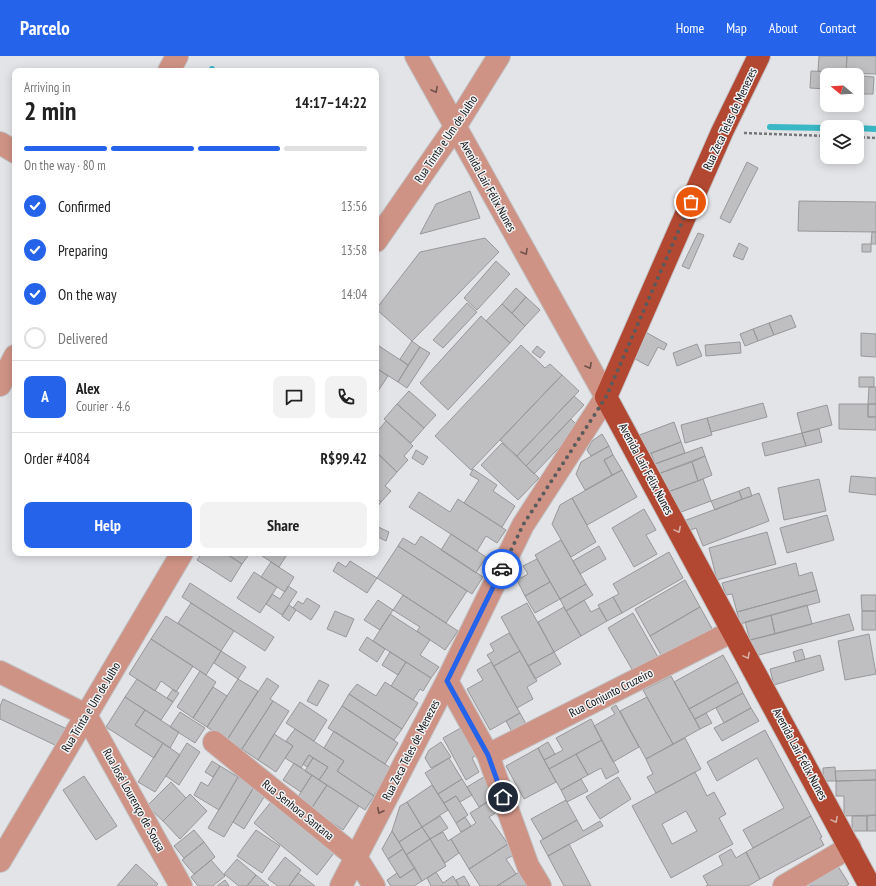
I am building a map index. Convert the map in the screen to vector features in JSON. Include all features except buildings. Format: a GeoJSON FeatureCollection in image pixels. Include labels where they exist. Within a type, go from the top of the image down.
{"type":"FeatureCollection","features":[{"type":"Feature","properties":{"kind":"main road","name":"Rua Zeca Teles de Menezes"},"geometry":{"type":"LineString","coordinates":[[606,397],[722,132],[759,56]]}},
{"type":"Feature","properties":{"kind":"main road","name":"Avenida Lair Félix Nunes"},"geometry":{"type":"LineString","coordinates":[[606,397],[870,886]]}},
{"type":"Feature","properties":{"kind":"street"},"geometry":{"type":"LineString","coordinates":[[171,68],[177,56]]}},
{"type":"Feature","properties":{"kind":"street","name":"Avenida Lair Félix Nunes"},"geometry":{"type":"LineString","coordinates":[[416,56],[606,397]]}},
{"type":"Feature","properties":{"kind":"street","name":"Rua Trinta e Um de Julho"},"geometry":{"type":"LineString","coordinates":[[379,237],[455,127],[499,56]]}},
{"type":"Feature","properties":{"kind":"street"},"geometry":{"type":"LineString","coordinates":[[0,143],[12,150]]}},
{"type":"Feature","properties":{"kind":"street"},"geometry":{"type":"LineString","coordinates":[[0,385],[12,362]]}},
{"type":"Feature","properties":{"kind":"street","name":"Rua Zeca Teles de Menezes"},"geometry":{"type":"LineString","coordinates":[[341,886],[447,681],[523,525],[606,397]]}},
{"type":"Feature","properties":{"kind":"street","name":"Rua Trinta e Um de Julho"},"geometry":{"type":"LineString","coordinates":[[0,861],[180,556]]}},
{"type":"Feature","properties":{"kind":"street","name":"Rua Conjunto Cruzeiro"},"geometry":{"type":"LineString","coordinates":[[488,755],[733,631]]}},
{"type":"Feature","properties":{"kind":"street"},"geometry":{"type":"LineString","coordinates":[[0,672],[86,715]]}},
{"type":"Feature","properties":{"kind":"street"},"geometry":{"type":"LineString","coordinates":[[447,681],[488,755],[528,866],[540,886]]}},
{"type":"Feature","properties":{"kind":"street","name":"Rua José Lourenço de Sousa"},"geometry":{"type":"LineString","coordinates":[[86,715],[182,886]]}},
{"type":"Feature","properties":{"kind":"street","name":"Rua Senhora Santana"},"geometry":{"type":"LineString","coordinates":[[214,742],[356,857],[374,886]]}},
{"type":"Feature","properties":{"kind":"street"},"geometry":{"type":"LineString","coordinates":[[784,886],[850,847]]}},
{"type":"Feature","properties":{"kind":"path"},"geometry":{"type":"LineString","coordinates":[[722,132],[820,136]]}},
{"type":"Feature","properties":{"kind":"path"},"geometry":{"type":"LineString","coordinates":[[864,137],[876,138]]}},
{"type":"Feature","properties":{"kind":"waterway"},"geometry":{"type":"LineString","coordinates":[[770,127],[820,128]]}},
{"type":"Feature","properties":{"kind":"waterway"},"geometry":{"type":"LineString","coordinates":[[864,128],[876,129]]}},
{"type":"Feature","properties":{"kind":"way so far"},"geometry":{"type":"LineString","coordinates":[[502,569],[523,525],[606,397],[691,202]]}},
{"type":"Feature","properties":{"kind":"route"},"geometry":{"type":"LineString","coordinates":[[502,569],[447,681],[488,755],[503,797]]}}]}
